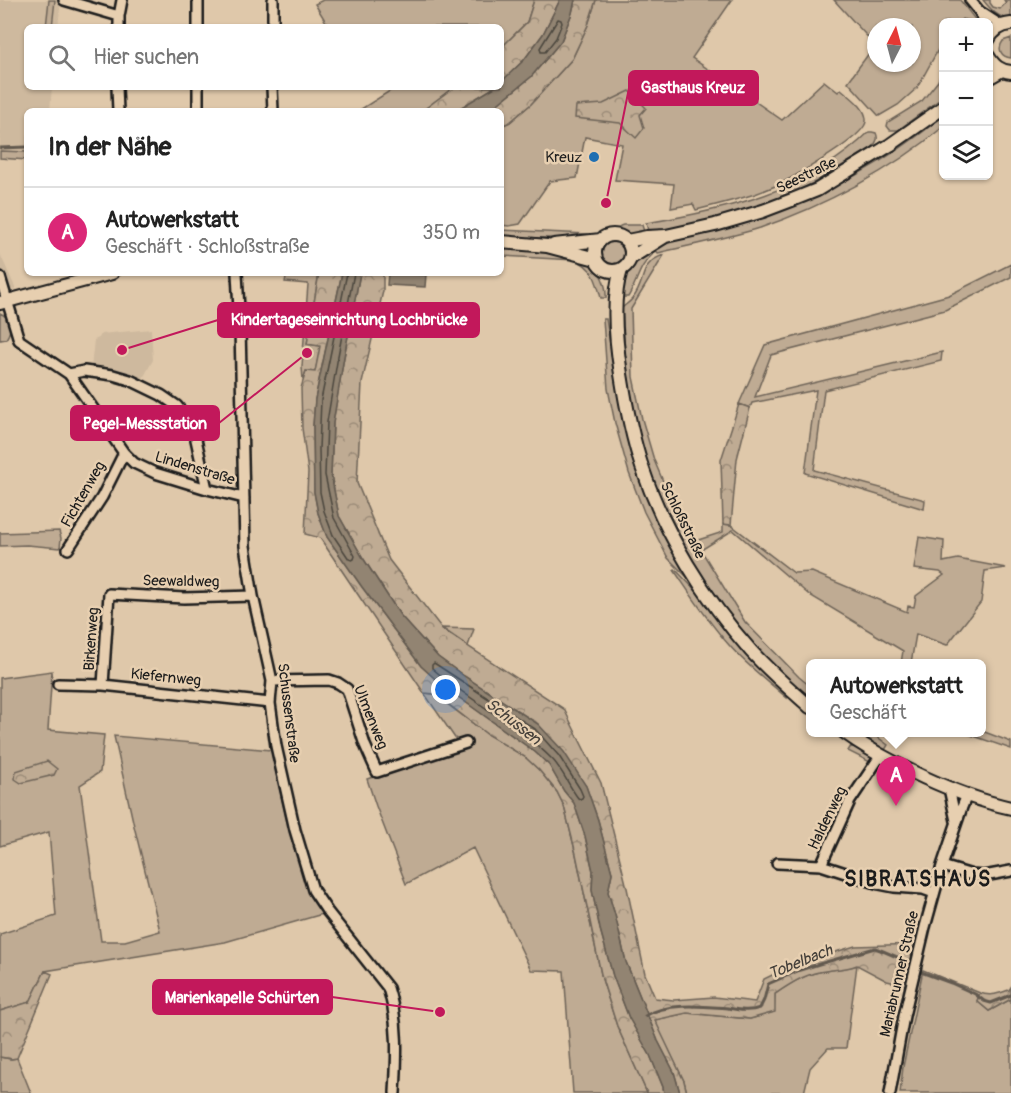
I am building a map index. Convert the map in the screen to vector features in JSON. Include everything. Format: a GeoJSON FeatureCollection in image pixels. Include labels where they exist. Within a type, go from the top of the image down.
{"type":"FeatureCollection","features":[{"type":"Feature","properties":{"kind":"main road"},"geometry":{"type":"LineString","coordinates":[[993,32],[1007,25]]}},
{"type":"Feature","properties":{"kind":"main road"},"geometry":{"type":"LineString","coordinates":[[993,63],[996,67],[1007,71]]}},
{"type":"Feature","properties":{"kind":"main road","name":"Seestraße"},"geometry":{"type":"LineString","coordinates":[[627,241],[666,236],[715,225],[763,211],[817,190],[890,145],[939,111]]}},
{"type":"Feature","properties":{"kind":"main road"},"geometry":{"type":"LineString","coordinates":[[547,246],[601,240],[613,235],[627,241],[632,257],[630,262],[616,272],[604,270],[596,259],[595,250],[601,240]]}},
{"type":"Feature","properties":{"kind":"main road","name":"Seestraße"},"geometry":{"type":"LineString","coordinates":[[632,257],[666,236]]}},
{"type":"Feature","properties":{"kind":"main road"},"geometry":{"type":"LineString","coordinates":[[504,242],[547,246],[596,259]]}},
{"type":"Feature","properties":{"kind":"main road","name":"Schloßstraße"},"geometry":{"type":"LineString","coordinates":[[604,270],[615,304]]}},
{"type":"Feature","properties":{"kind":"main road","name":"Schloßstraße"},"geometry":{"type":"LineString","coordinates":[[621,270],[615,304],[619,362],[633,435],[643,469],[665,522],[690,569],[718,611],[751,650],[806,703]]}},
{"type":"Feature","properties":{"kind":"main road"},"geometry":{"type":"LineString","coordinates":[[4,302],[101,276]]}},
{"type":"Feature","properties":{"kind":"main road"},"geometry":{"type":"LineString","coordinates":[[852,737],[881,755],[949,788],[1011,808]]}},
{"type":"Feature","properties":{"kind":"street"},"geometry":{"type":"LineString","coordinates":[[64,0],[118,16]]}},
{"type":"Feature","properties":{"kind":"street"},"geometry":{"type":"LineString","coordinates":[[119,24],[118,16],[122,0]]}},
{"type":"Feature","properties":{"kind":"street"},"geometry":{"type":"LineString","coordinates":[[198,0],[198,24]]}},
{"type":"Feature","properties":{"kind":"street"},"geometry":{"type":"LineString","coordinates":[[273,0],[273,24]]}},
{"type":"Feature","properties":{"kind":"street"},"geometry":{"type":"LineString","coordinates":[[970,0],[983,18]]}},
{"type":"Feature","properties":{"kind":"street"},"geometry":{"type":"LineString","coordinates":[[979,11],[1007,25]]}},
{"type":"Feature","properties":{"kind":"street"},"geometry":{"type":"LineString","coordinates":[[117,90],[118,108]]}},
{"type":"Feature","properties":{"kind":"street"},"geometry":{"type":"LineString","coordinates":[[198,90],[198,108]]}},
{"type":"Feature","properties":{"kind":"street"},"geometry":{"type":"LineString","coordinates":[[272,90],[273,108]]}},
{"type":"Feature","properties":{"kind":"street","name":"Schussenstraße"},"geometry":{"type":"LineString","coordinates":[[237,276],[245,546],[253,596],[272,681],[270,703],[276,746],[295,830],[313,890],[388,988],[393,1002],[397,1034],[395,1093]]}},
{"type":"Feature","properties":{"kind":"street","name":"Lindenstraße"},"geometry":{"type":"LineString","coordinates":[[0,277],[4,302],[19,340],[69,374],[124,453],[134,463],[154,473],[244,498]]}},
{"type":"Feature","properties":{"kind":"street"},"geometry":{"type":"LineString","coordinates":[[69,374],[84,371],[130,380],[161,395],[177,406],[193,426],[207,489]]}},
{"type":"Feature","properties":{"kind":"street","name":"Fichtenweg"},"geometry":{"type":"LineString","coordinates":[[68,549],[102,497],[124,453]]}},
{"type":"Feature","properties":{"kind":"street","name":"Seewaldweg"},"geometry":{"type":"LineString","coordinates":[[108,594],[184,598],[253,596]]}},
{"type":"Feature","properties":{"kind":"street","name":"Birkenweg"},"geometry":{"type":"LineString","coordinates":[[103,685],[108,594]]}},
{"type":"Feature","properties":{"kind":"street","name":"Ulmenweg"},"geometry":{"type":"LineString","coordinates":[[272,681],[329,680],[347,689],[365,745],[377,772],[466,743]]}},
{"type":"Feature","properties":{"kind":"street","name":"Kiefernweg"},"geometry":{"type":"LineString","coordinates":[[58,684],[103,685],[270,703]]}},
{"type":"Feature","properties":{"kind":"street","name":"Haldenweg"},"geometry":{"type":"LineString","coordinates":[[821,865],[850,801],[881,755]]}},
{"type":"Feature","properties":{"kind":"street"},"geometry":{"type":"LineString","coordinates":[[949,788],[957,823]]}},
{"type":"Feature","properties":{"kind":"street","name":"Mariabrunner Straße"},"geometry":{"type":"LineString","coordinates":[[890,1093],[898,1044],[934,893],[967,795]]}},
{"type":"Feature","properties":{"kind":"street"},"geometry":{"type":"LineString","coordinates":[[777,863],[821,865],[879,884],[923,889],[934,893]]}},
{"type":"Feature","properties":{"kind":"street"},"geometry":{"type":"LineString","coordinates":[[942,866],[972,875],[984,876],[1011,871]]}},
{"type":"Feature","properties":{"kind":"shaded area"},"geometry":{"type":"Polygon","coordinates":[[[0,0],[61,0],[58,24],[24,24],[24,90],[52,90],[50,108],[24,108],[24,152],[0,151],[0,0]]]}},
{"type":"Feature","properties":{"kind":"shaded area"},"geometry":{"type":"Polygon","coordinates":[[[0,254],[16,289],[0,293],[0,254]]]}},
{"type":"Feature","properties":{"kind":"shaded area"},"geometry":{"type":"Polygon","coordinates":[[[151,329],[153,360],[142,380],[118,372],[91,368],[94,340],[101,334],[151,329]]]}},
{"type":"Feature","properties":{"kind":"green space"},"geometry":{"type":"Polygon","coordinates":[[[49,0],[55,0],[52,24],[46,24],[49,0]]]}},
{"type":"Feature","properties":{"kind":"green space"},"geometry":{"type":"Polygon","coordinates":[[[323,0],[534,0],[527,22],[504,45],[504,24],[327,24],[315,4],[323,0]]]}},
{"type":"Feature","properties":{"kind":"green space"},"geometry":{"type":"Polygon","coordinates":[[[534,0],[560,0],[543,34],[524,60],[504,79],[504,45],[527,22],[534,0]]]}},
{"type":"Feature","properties":{"kind":"green space"},"geometry":{"type":"Polygon","coordinates":[[[575,0],[596,0],[588,25],[572,59],[531,104],[504,125],[504,108],[493,108],[531,77],[561,41],[575,0]]]}},
{"type":"Feature","properties":{"kind":"green space"},"geometry":{"type":"Polygon","coordinates":[[[596,0],[732,0],[692,58],[782,120],[824,81],[838,92],[841,89],[853,99],[864,112],[866,121],[856,135],[833,153],[781,183],[755,194],[696,210],[693,204],[671,208],[674,184],[615,180],[622,144],[585,137],[577,178],[550,181],[520,224],[504,225],[504,125],[531,104],[572,59],[588,25],[596,0]]]}},
{"type":"Feature","properties":{"kind":"green space"},"geometry":{"type":"Polygon","coordinates":[[[834,0],[960,0],[974,18],[939,18],[939,49],[917,88],[898,105],[879,116],[848,82],[867,56],[867,72],[921,72],[921,18],[867,18],[867,36],[834,0]]]}},
{"type":"Feature","properties":{"kind":"green space"},"geometry":{"type":"Polygon","coordinates":[[[983,0],[990,0],[993,7],[1000,9],[1006,3],[1004,0],[1011,0],[1011,19],[995,13],[983,0]]]}},
{"type":"Feature","properties":{"kind":"green space"},"geometry":{"type":"Polygon","coordinates":[[[1011,38],[1011,58],[1002,54],[1000,50],[1003,41],[1011,38]]]}},
{"type":"Feature","properties":{"kind":"green space"},"geometry":{"type":"Polygon","coordinates":[[[939,78],[939,100],[898,130],[890,130],[887,126],[888,122],[922,101],[939,78]]]}},
{"type":"Feature","properties":{"kind":"green space"},"geometry":{"type":"Polygon","coordinates":[[[391,90],[450,90],[426,108],[363,108],[391,90]]]}},
{"type":"Feature","properties":{"kind":"green space"},"geometry":{"type":"Polygon","coordinates":[[[450,90],[490,90],[460,108],[426,108],[450,90]]]}},
{"type":"Feature","properties":{"kind":"green space"},"geometry":{"type":"Polygon","coordinates":[[[630,91],[646,108],[640,115],[644,128],[636,138],[620,123],[575,118],[576,106],[603,104],[630,91]]]}},
{"type":"Feature","properties":{"kind":"green space"},"geometry":{"type":"Polygon","coordinates":[[[939,119],[939,130],[902,158],[833,198],[808,209],[735,235],[658,253],[655,249],[680,238],[731,227],[800,202],[874,165],[939,119]]]}},
{"type":"Feature","properties":{"kind":"green space"},"geometry":{"type":"Polygon","coordinates":[[[869,132],[877,135],[873,147],[786,197],[719,218],[649,234],[646,223],[736,204],[793,183],[820,169],[869,132]]]}},
{"type":"Feature","properties":{"kind":"green space"},"geometry":{"type":"Polygon","coordinates":[[[0,151],[24,152],[24,160],[0,158],[0,151]]]}},
{"type":"Feature","properties":{"kind":"green space"},"geometry":{"type":"Polygon","coordinates":[[[623,225],[642,225],[645,235],[630,234],[619,229],[623,225]]]}},
{"type":"Feature","properties":{"kind":"green space"},"geometry":{"type":"Polygon","coordinates":[[[504,230],[591,236],[568,238],[504,236],[504,230]]]}},
{"type":"Feature","properties":{"kind":"green space"},"geometry":{"type":"Polygon","coordinates":[[[613,239],[623,243],[627,253],[623,263],[613,267],[603,263],[599,253],[603,243],[613,239]]]}},
{"type":"Feature","properties":{"kind":"green space"},"geometry":{"type":"Polygon","coordinates":[[[504,247],[558,253],[588,262],[596,268],[602,278],[606,298],[601,298],[590,270],[575,260],[504,256],[504,247]]]}},
{"type":"Feature","properties":{"kind":"green space"},"geometry":{"type":"Polygon","coordinates":[[[652,251],[652,255],[644,264],[628,297],[623,297],[623,281],[628,271],[652,251]]]}},
{"type":"Feature","properties":{"kind":"green space"},"geometry":{"type":"Polygon","coordinates":[[[664,255],[631,309],[633,377],[654,460],[674,507],[695,541],[723,532],[723,524],[731,525],[794,573],[812,572],[907,612],[908,606],[914,607],[916,596],[944,575],[940,572],[914,569],[919,537],[944,541],[943,562],[958,559],[1006,568],[985,571],[981,602],[947,645],[916,634],[912,659],[902,659],[903,651],[808,594],[733,530],[701,550],[745,622],[806,683],[806,695],[764,657],[724,608],[700,574],[667,511],[647,467],[639,437],[625,353],[622,308],[637,292],[646,268],[656,258],[664,255]]]}},
{"type":"Feature","properties":{"kind":"green space"},"geometry":{"type":"Polygon","coordinates":[[[1011,264],[1011,277],[945,310],[771,355],[755,397],[942,352],[941,361],[824,390],[814,470],[925,500],[924,509],[805,473],[816,390],[752,403],[750,408],[739,404],[765,345],[949,295],[1011,264]]]}},
{"type":"Feature","properties":{"kind":"green space"},"geometry":{"type":"Polygon","coordinates":[[[286,276],[318,276],[307,344],[321,346],[315,372],[306,371],[303,380],[308,284],[285,282],[286,276]]]}},
{"type":"Feature","properties":{"kind":"green space"},"geometry":{"type":"Polygon","coordinates":[[[318,276],[341,276],[315,399],[313,426],[314,492],[318,513],[327,537],[421,666],[443,686],[535,752],[549,765],[574,803],[593,871],[592,890],[613,976],[629,1018],[650,1055],[664,1093],[647,1093],[617,1026],[602,979],[564,806],[557,792],[525,757],[488,735],[435,694],[424,693],[320,538],[305,534],[308,472],[302,428],[301,388],[306,371],[315,372],[320,346],[307,344],[318,276]]]}},
{"type":"Feature","properties":{"kind":"green space"},"geometry":{"type":"Polygon","coordinates":[[[359,276],[383,276],[383,291],[362,383],[357,483],[389,560],[443,630],[564,709],[601,783],[645,974],[655,998],[674,1000],[714,997],[755,1002],[764,979],[793,965],[855,946],[918,944],[909,986],[887,981],[857,965],[813,973],[801,978],[775,994],[775,1012],[750,1019],[687,1013],[655,1020],[684,1081],[687,1093],[680,1093],[674,1072],[658,1041],[626,962],[608,892],[612,873],[586,786],[538,724],[438,657],[400,615],[339,516],[331,475],[333,423],[359,276]]]}},
{"type":"Feature","properties":{"kind":"green space"},"geometry":{"type":"Polygon","coordinates":[[[0,313],[9,321],[10,331],[6,339],[0,340],[0,313]]]}},
{"type":"Feature","properties":{"kind":"green space"},"geometry":{"type":"Polygon","coordinates":[[[603,319],[606,319],[619,401],[630,447],[694,584],[668,558],[644,512],[629,473],[608,389],[603,319]]]}},
{"type":"Feature","properties":{"kind":"green space"},"geometry":{"type":"Polygon","coordinates":[[[739,404],[750,408],[737,459],[731,525],[723,524],[721,460],[739,404]]]}},
{"type":"Feature","properties":{"kind":"green space"},"geometry":{"type":"Polygon","coordinates":[[[59,531],[60,548],[27,545],[0,546],[0,533],[59,531]]]}},
{"type":"Feature","properties":{"kind":"green space"},"geometry":{"type":"Polygon","coordinates":[[[675,569],[788,694],[787,698],[721,636],[693,599],[675,569]]]}},
{"type":"Feature","properties":{"kind":"green space"},"geometry":{"type":"Polygon","coordinates":[[[442,628],[474,629],[468,646],[442,628]]]}},
{"type":"Feature","properties":{"kind":"green space"},"geometry":{"type":"Polygon","coordinates":[[[52,671],[48,730],[104,735],[100,772],[80,785],[101,941],[125,941],[160,931],[114,736],[271,750],[286,817],[311,892],[326,913],[225,942],[45,971],[30,1002],[0,1011],[0,934],[56,916],[49,832],[0,846],[0,678],[52,671]]]}},
{"type":"Feature","properties":{"kind":"green space"},"geometry":{"type":"Polygon","coordinates":[[[424,693],[434,694],[488,735],[525,757],[557,792],[564,806],[576,854],[602,979],[617,1026],[647,1093],[573,1093],[564,971],[531,970],[473,848],[406,884],[367,779],[470,745],[467,738],[457,741],[424,693]]]}},
{"type":"Feature","properties":{"kind":"green space"},"geometry":{"type":"Polygon","coordinates":[[[986,733],[1011,742],[1011,749],[976,737],[986,737],[986,733]]]}},
{"type":"Feature","properties":{"kind":"green space"},"geometry":{"type":"Polygon","coordinates":[[[863,737],[877,737],[888,745],[885,750],[863,737]]]}},
{"type":"Feature","properties":{"kind":"green space"},"geometry":{"type":"Polygon","coordinates":[[[851,746],[872,756],[874,759],[872,763],[848,751],[851,746]]]}},
{"type":"Feature","properties":{"kind":"green space"},"geometry":{"type":"Polygon","coordinates":[[[47,761],[57,769],[54,775],[21,783],[15,779],[16,771],[47,761]]]}},
{"type":"Feature","properties":{"kind":"green space"},"geometry":{"type":"Polygon","coordinates":[[[857,965],[846,1048],[828,1048],[810,1068],[804,1093],[687,1093],[684,1081],[654,1020],[687,1013],[750,1019],[774,1012],[775,994],[801,978],[813,973],[857,965]]]}},
{"type":"Feature","properties":{"kind":"green space"},"geometry":{"type":"Polygon","coordinates":[[[923,970],[980,993],[977,1001],[989,1011],[1011,999],[1011,1093],[900,1093],[903,1067],[923,970]]]}},
{"type":"Feature","properties":{"kind":"green space"},"geometry":{"type":"Polygon","coordinates":[[[45,971],[52,974],[17,1058],[0,1057],[0,1011],[30,1002],[45,971]]]}},
{"type":"Feature","properties":{"kind":"green space"},"geometry":{"type":"Polygon","coordinates":[[[1011,987],[1011,999],[989,1011],[977,1001],[980,993],[995,994],[1009,990],[1011,987]]]}},
{"type":"Feature","properties":{"kind":"green space"},"geometry":{"type":"Polygon","coordinates":[[[0,1057],[17,1058],[31,1093],[0,1093],[0,1057]]]}},
{"type":"Feature","properties":{"kind":"water"},"geometry":{"type":"Polygon","coordinates":[[[560,0],[575,0],[561,41],[531,77],[493,108],[460,108],[490,90],[504,90],[504,79],[524,60],[543,34],[560,0]]]}},
{"type":"Feature","properties":{"kind":"water","name":"Schussen"},"geometry":{"type":"Polygon","coordinates":[[[341,276],[359,276],[333,423],[331,475],[339,516],[400,615],[438,657],[538,724],[564,752],[586,786],[612,873],[608,892],[626,962],[658,1041],[674,1072],[680,1093],[664,1093],[650,1055],[629,1018],[613,976],[592,890],[593,871],[574,803],[549,765],[535,752],[443,686],[421,666],[327,537],[318,513],[314,492],[315,399],[341,276]]]}},
{"type":"Feature","properties":{"kind":"water"},"geometry":{"type":"Polygon","coordinates":[[[388,276],[426,276],[425,287],[387,285],[388,276]]]}},
{"type":"Feature","properties":{"kind":"waterway"},"geometry":{"type":"LineString","coordinates":[[0,148],[24,147]]}},
{"type":"Feature","properties":{"kind":"waterway","name":"Tobelbach"},"geometry":{"type":"LineString","coordinates":[[645,1016],[664,1009],[685,1006],[744,1010],[760,1008],[768,984],[800,970],[875,948],[911,963]]}},
{"type":"Feature","properties":{"kind":"waterway","name":"Tobelbach"},"geometry":{"type":"LineString","coordinates":[[921,972],[951,983],[991,1003],[1011,995]]}},
{"type":"Feature","properties":{"kind":"place","name":"Kreuz"},"geometry":{"type":"Point","coordinates":[594,157]}},
{"type":"Feature","properties":{"kind":"place","name":"Gasthaus Kreuz"},"geometry":{"type":"Point","coordinates":[606,203]}},
{"type":"Feature","properties":{"kind":"place","name":"Kindertageseinrichtung Lochbrücke"},"geometry":{"type":"Point","coordinates":[122,350]}},
{"type":"Feature","properties":{"kind":"place","name":"Pegel-Messstation"},"geometry":{"type":"Point","coordinates":[307,353]}},
{"type":"Feature","properties":{"kind":"place","name":"Autowerkstatt"},"geometry":{"type":"Point","coordinates":[896,806]}},
{"type":"Feature","properties":{"kind":"place","name":"Marienkapelle Schürten"},"geometry":{"type":"Point","coordinates":[440,1012]}},
{"type":"Feature","properties":{"kind":"district","name":"SIBRATSHAUS"},"geometry":{"type":"Point","coordinates":[918,879]}}]}
